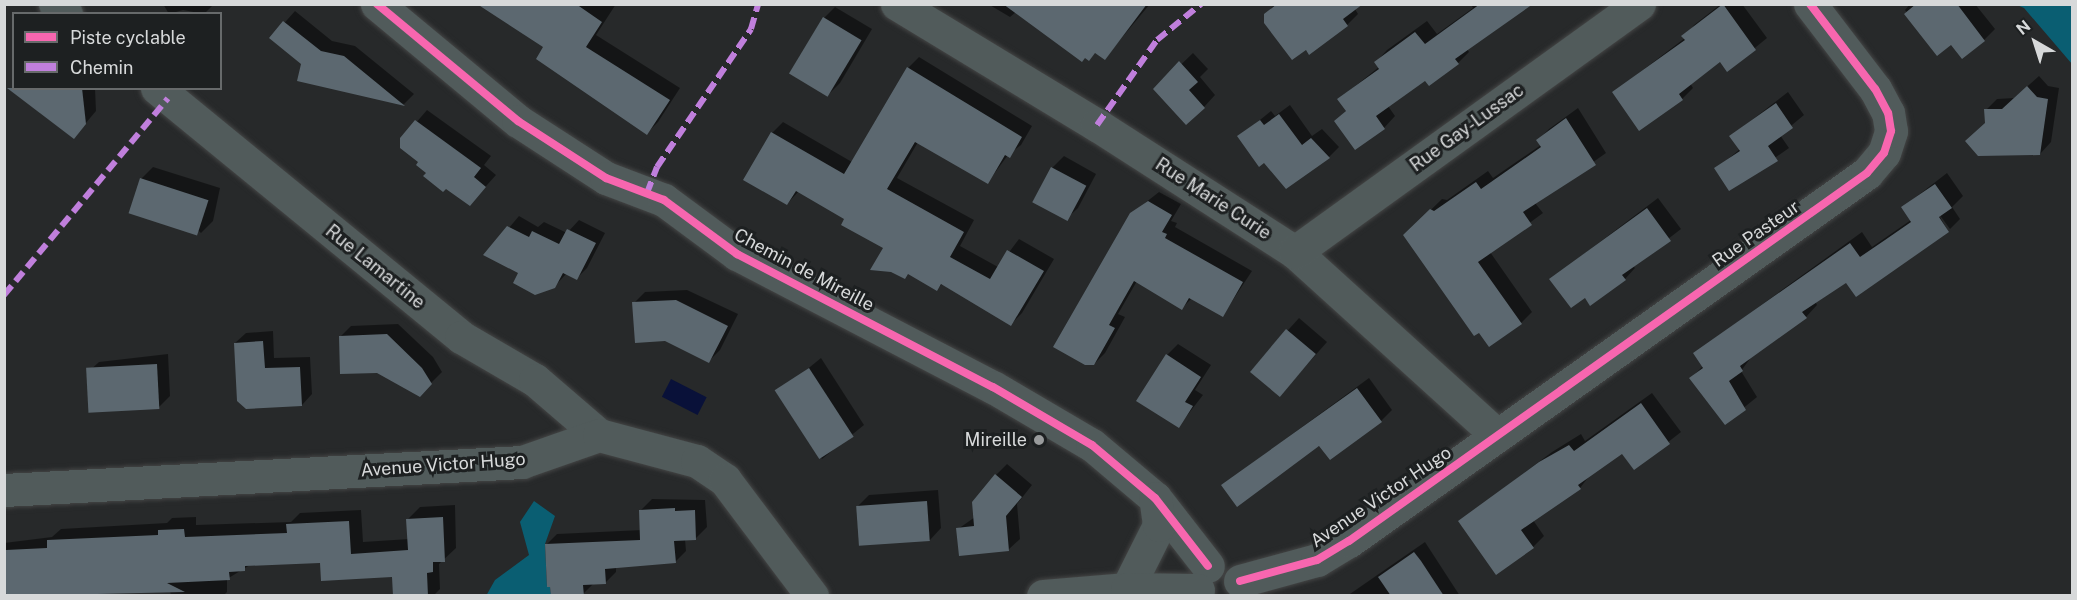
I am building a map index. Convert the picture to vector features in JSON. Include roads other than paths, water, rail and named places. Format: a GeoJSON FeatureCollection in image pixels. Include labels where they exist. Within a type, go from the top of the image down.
{"type":"FeatureCollection","features":[{"type":"Feature","properties":{"kind":"street","name":"Chemin de Mireille"},"geometry":{"type":"LineString","coordinates":[[377,4],[518,121],[580,162],[606,178],[664,200],[737,254],[962,371],[1079,437],[1125,470],[1155,498],[1202,584]]}},
{"type":"Feature","properties":{"kind":"street","name":"Rue Marie Curie"},"geometry":{"type":"LineString","coordinates":[[897,4],[1098,124],[1295,252],[1497,435]]}},
{"type":"Feature","properties":{"kind":"street","name":"Rue Gay-Lussac"},"geometry":{"type":"LineString","coordinates":[[1295,252],[1639,4]]}},
{"type":"Feature","properties":{"kind":"street","name":"Rue Pasteur"},"geometry":{"type":"LineString","coordinates":[[1497,435],[1867,174],[1884,153],[1891,131],[1888,113],[1875,89],[1810,4]]}},
{"type":"Feature","properties":{"kind":"street","name":"Rue Lamartine"},"geometry":{"type":"LineString","coordinates":[[159,90],[461,337],[535,380],[599,435]]}},
{"type":"Feature","properties":{"kind":"street"},"geometry":{"type":"LineString","coordinates":[[599,435],[697,461],[725,480],[812,596]]}},
{"type":"Feature","properties":{"kind":"street","name":"Avenue Victor Hugo"},"geometry":{"type":"LineString","coordinates":[[4,490],[522,462],[599,435]]}},
{"type":"Feature","properties":{"kind":"street","name":"Avenue Victor Hugo"},"geometry":{"type":"LineString","coordinates":[[1239,588],[1325,555],[1497,435]]}},
{"type":"Feature","properties":{"kind":"street"},"geometry":{"type":"LineString","coordinates":[[1127,589],[1159,525],[1155,498]]}},
{"type":"Feature","properties":{"kind":"street"},"geometry":{"type":"LineString","coordinates":[[1043,596],[1202,584],[1228,565],[1239,588]]}},
{"type":"Feature","properties":{"kind":"place","name":"Mireille"},"geometry":{"type":"Point","coordinates":[1039,440]}}]}
